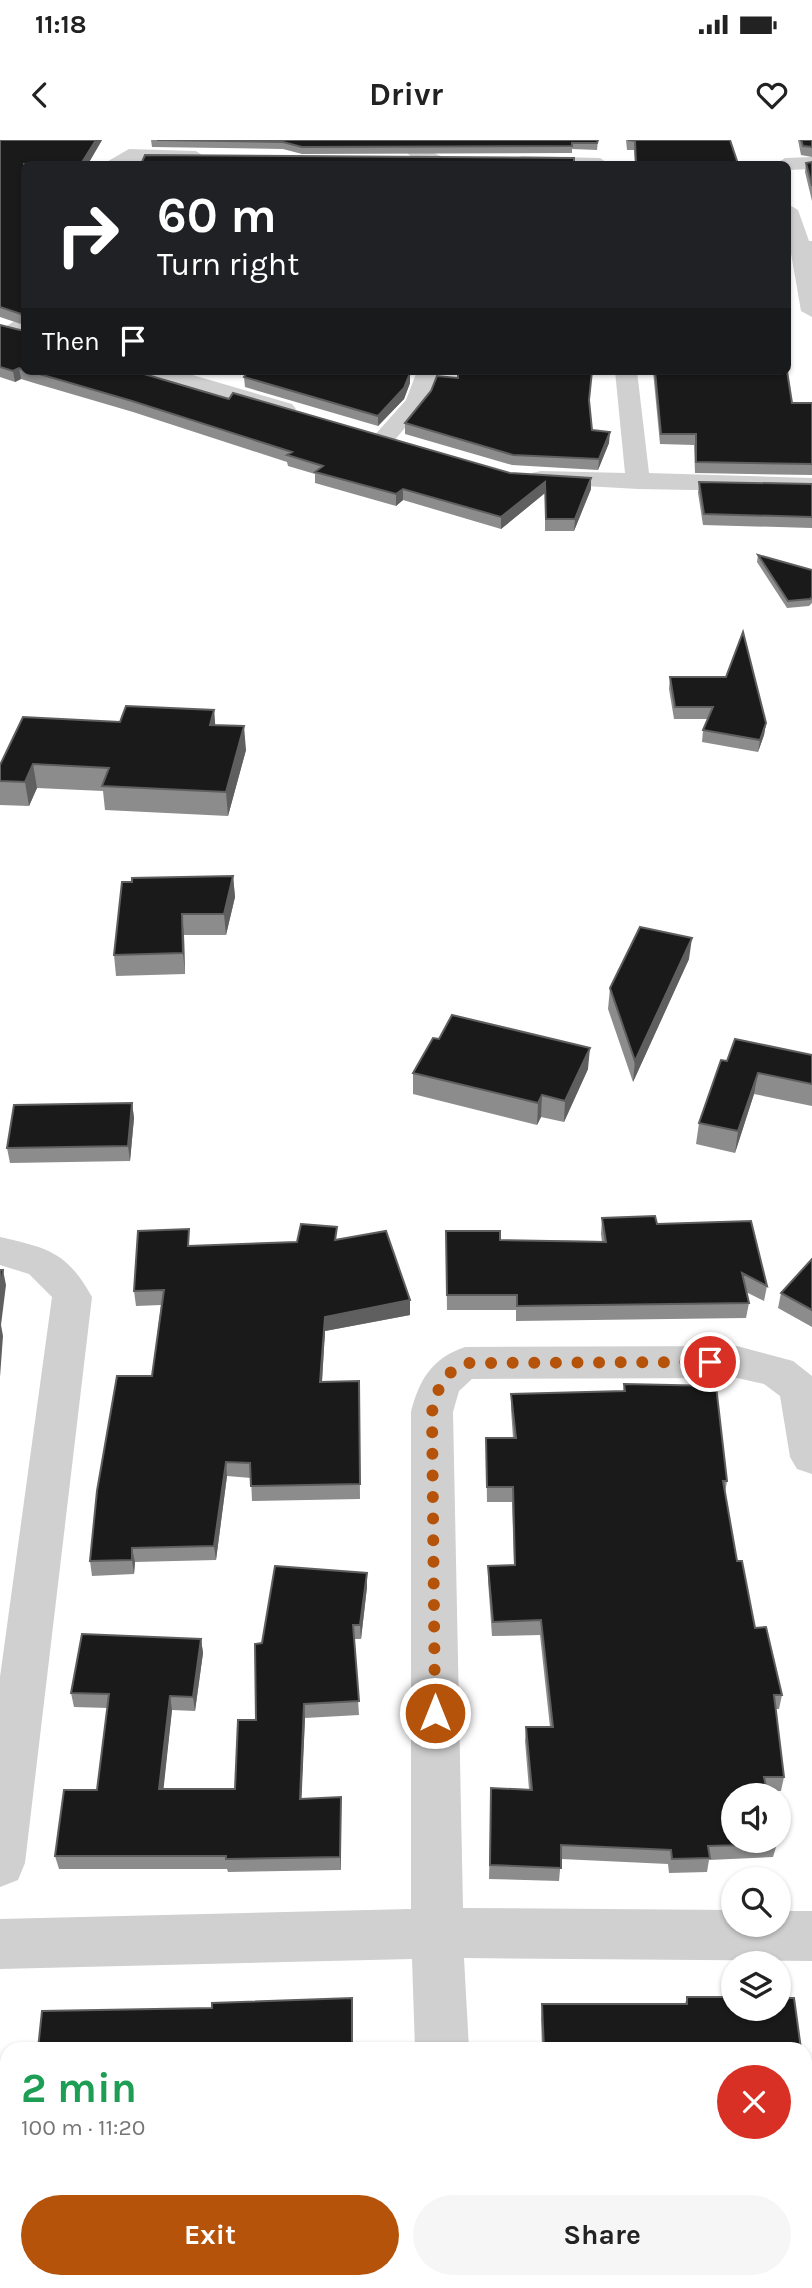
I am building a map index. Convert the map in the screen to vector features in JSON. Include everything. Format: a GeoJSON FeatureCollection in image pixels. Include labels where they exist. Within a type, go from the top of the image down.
{"type":"FeatureCollection","features":[{"type":"Feature","properties":{"kind":"street"},"geometry":{"type":"LineString","coordinates":[[118,161],[129,155],[213,157]]}},
{"type":"Feature","properties":{"kind":"street"},"geometry":{"type":"LineString","coordinates":[[407,156],[436,161]]}},
{"type":"Feature","properties":{"kind":"street"},"geometry":{"type":"LineString","coordinates":[[791,164],[812,163]]}},
{"type":"Feature","properties":{"kind":"street"},"geometry":{"type":"LineString","coordinates":[[791,216],[807,247],[812,312]]}},
{"type":"Feature","properties":{"kind":"street"},"geometry":{"type":"LineString","coordinates":[[172,375],[306,415]]}},
{"type":"Feature","properties":{"kind":"street"},"geometry":{"type":"LineString","coordinates":[[384,438],[410,413],[425,390],[427,375]]}},
{"type":"Feature","properties":{"kind":"street"},"geometry":{"type":"LineString","coordinates":[[626,375],[638,482]]}},
{"type":"Feature","properties":{"kind":"street"},"geometry":{"type":"LineString","coordinates":[[358,430],[409,446]]}},
{"type":"Feature","properties":{"kind":"street"},"geometry":{"type":"LineString","coordinates":[[522,477],[812,485]]}},
{"type":"Feature","properties":{"kind":"street"},"geometry":{"type":"LineString","coordinates":[[0,1251],[39,1261],[59,1273],[72,1297],[0,1863]]}},
{"type":"Feature","properties":{"kind":"street"},"geometry":{"type":"LineString","coordinates":[[442,2042],[437,1933],[432,1412],[439,1384],[465,1363],[737,1362],[771,1367],[787,1373],[799,1383],[812,1457]]}},
{"type":"Feature","properties":{"kind":"street"},"geometry":{"type":"LineString","coordinates":[[0,1944],[437,1933],[812,1936]]}},
{"type":"Feature","properties":{"kind":"building"},"geometry":{"type":"Polygon","coordinates":[[[0,140],[96,140],[83,161],[21,161],[21,314],[0,307],[0,140]]]}},
{"type":"Feature","properties":{"kind":"building"},"geometry":{"type":"Polygon","coordinates":[[[157,140],[598,140],[597,143],[572,143],[572,146],[302,147],[283,142],[157,140]]]}},
{"type":"Feature","properties":{"kind":"building"},"geometry":{"type":"Polygon","coordinates":[[[628,140],[730,140],[737,161],[636,161],[635,141],[628,140]]]}},
{"type":"Feature","properties":{"kind":"building"},"geometry":{"type":"Polygon","coordinates":[[[801,140],[812,140],[812,147],[803,146],[801,140]]]}},
{"type":"Feature","properties":{"kind":"building"},"geometry":{"type":"Polygon","coordinates":[[[145,155],[574,158],[574,161],[142,161],[145,155]]]}},
{"type":"Feature","properties":{"kind":"building"},"geometry":{"type":"Polygon","coordinates":[[[812,162],[812,186],[806,163],[812,162]]]}},
{"type":"Feature","properties":{"kind":"building"},"geometry":{"type":"Polygon","coordinates":[[[0,325],[21,330],[21,369],[13,371],[0,367],[0,325]]]}},
{"type":"Feature","properties":{"kind":"building"},"geometry":{"type":"Polygon","coordinates":[[[43,375],[148,375],[229,399],[233,393],[510,473],[591,478],[575,519],[546,519],[545,482],[501,517],[403,489],[396,494],[315,472],[323,466],[287,455],[292,452],[43,375]]]}},
{"type":"Feature","properties":{"kind":"building"},"geometry":{"type":"Polygon","coordinates":[[[409,375],[404,388],[378,416],[244,377],[409,375]]]}},
{"type":"Feature","properties":{"kind":"building"},"geometry":{"type":"Polygon","coordinates":[[[458,375],[592,375],[589,400],[592,430],[610,432],[599,459],[513,455],[405,423],[431,391],[437,376],[458,378],[458,375]]]}},
{"type":"Feature","properties":{"kind":"building"},"geometry":{"type":"Polygon","coordinates":[[[655,375],[788,375],[792,403],[812,403],[812,464],[696,462],[696,434],[661,434],[655,375]]]}},
{"type":"Feature","properties":{"kind":"building"},"geometry":{"type":"Polygon","coordinates":[[[699,482],[812,484],[812,517],[704,514],[699,482]]]}},
{"type":"Feature","properties":{"kind":"building"},"geometry":{"type":"Polygon","coordinates":[[[758,555],[812,570],[812,597],[788,601],[758,555]]]}},
{"type":"Feature","properties":{"kind":"building"},"geometry":{"type":"Polygon","coordinates":[[[743,632],[766,723],[760,740],[703,730],[713,707],[675,707],[670,677],[726,677],[743,632]]]}},
{"type":"Feature","properties":{"kind":"building"},"geometry":{"type":"Polygon","coordinates":[[[126,706],[214,710],[210,725],[244,726],[226,792],[102,786],[109,768],[33,764],[25,782],[0,781],[0,765],[23,717],[120,722],[126,706]]]}},
{"type":"Feature","properties":{"kind":"building"},"geometry":{"type":"Polygon","coordinates":[[[233,876],[224,914],[182,914],[183,953],[114,955],[122,882],[132,882],[132,878],[233,876]]]}},
{"type":"Feature","properties":{"kind":"building"},"geometry":{"type":"Polygon","coordinates":[[[640,927],[692,938],[635,1061],[610,988],[640,927]]]}},
{"type":"Feature","properties":{"kind":"building"},"geometry":{"type":"Polygon","coordinates":[[[452,1015],[590,1048],[565,1101],[542,1095],[538,1103],[413,1073],[433,1038],[439,1039],[452,1015]]]}},
{"type":"Feature","properties":{"kind":"building"},"geometry":{"type":"Polygon","coordinates":[[[735,1039],[812,1055],[812,1084],[758,1073],[738,1131],[699,1123],[721,1060],[727,1061],[735,1039]]]}},
{"type":"Feature","properties":{"kind":"building"},"geometry":{"type":"Polygon","coordinates":[[[132,1103],[128,1146],[7,1148],[14,1105],[132,1103]]]}},
{"type":"Feature","properties":{"kind":"building"},"geometry":{"type":"Polygon","coordinates":[[[655,1216],[657,1224],[751,1221],[767,1286],[742,1273],[749,1303],[517,1306],[517,1295],[447,1295],[446,1231],[500,1231],[500,1240],[606,1242],[602,1218],[655,1216]]]}},
{"type":"Feature","properties":{"kind":"building"},"geometry":{"type":"Polygon","coordinates":[[[301,1224],[337,1227],[335,1240],[386,1231],[410,1300],[325,1317],[320,1382],[359,1381],[360,1484],[251,1486],[250,1463],[226,1462],[214,1546],[132,1548],[132,1560],[90,1561],[97,1491],[117,1376],[152,1376],[164,1290],[134,1291],[138,1231],[189,1229],[188,1246],[297,1242],[301,1224]]]}},
{"type":"Feature","properties":{"kind":"building"},"geometry":{"type":"Polygon","coordinates":[[[812,1259],[812,1310],[781,1293],[812,1259]]]}},
{"type":"Feature","properties":{"kind":"building"},"geometry":{"type":"Polygon","coordinates":[[[0,1270],[3,1270],[0,1293],[0,1270]]]}},
{"type":"Feature","properties":{"kind":"building"},"geometry":{"type":"Polygon","coordinates":[[[624,1384],[716,1386],[727,1481],[723,1481],[737,1561],[742,1561],[755,1628],[766,1627],[782,1695],[774,1695],[784,1777],[764,1777],[765,1783],[721,1783],[721,1846],[708,1846],[710,1858],[672,1859],[671,1850],[561,1845],[561,1868],[490,1865],[491,1788],[532,1790],[526,1727],[553,1727],[541,1620],[493,1622],[488,1566],[515,1565],[513,1487],[487,1487],[486,1438],[516,1438],[511,1394],[625,1391],[624,1384]]]}},
{"type":"Feature","properties":{"kind":"building"},"geometry":{"type":"Polygon","coordinates":[[[275,1566],[367,1573],[360,1625],[353,1625],[359,1701],[304,1704],[300,1799],[341,1797],[340,1857],[226,1859],[226,1856],[55,1856],[64,1790],[97,1790],[109,1694],[71,1693],[82,1634],[201,1639],[193,1697],[170,1696],[159,1789],[235,1789],[238,1720],[256,1720],[255,1644],[262,1643],[275,1566]]]}},
{"type":"Feature","properties":{"kind":"building"},"geometry":{"type":"Polygon","coordinates":[[[687,1997],[721,1997],[721,2021],[791,2021],[791,1998],[794,1998],[800,2042],[544,2042],[542,2004],[687,2004],[687,1997]]]}},
{"type":"Feature","properties":{"kind":"building"},"geometry":{"type":"Polygon","coordinates":[[[352,1998],[352,2042],[39,2042],[42,2011],[212,2008],[212,2003],[352,1998]]]}},
{"type":"Feature","properties":{"kind":"route"},"geometry":{"type":"LineString","coordinates":[[435,1713],[432,1412],[439,1384],[449,1372],[465,1363],[710,1362]]}}]}
